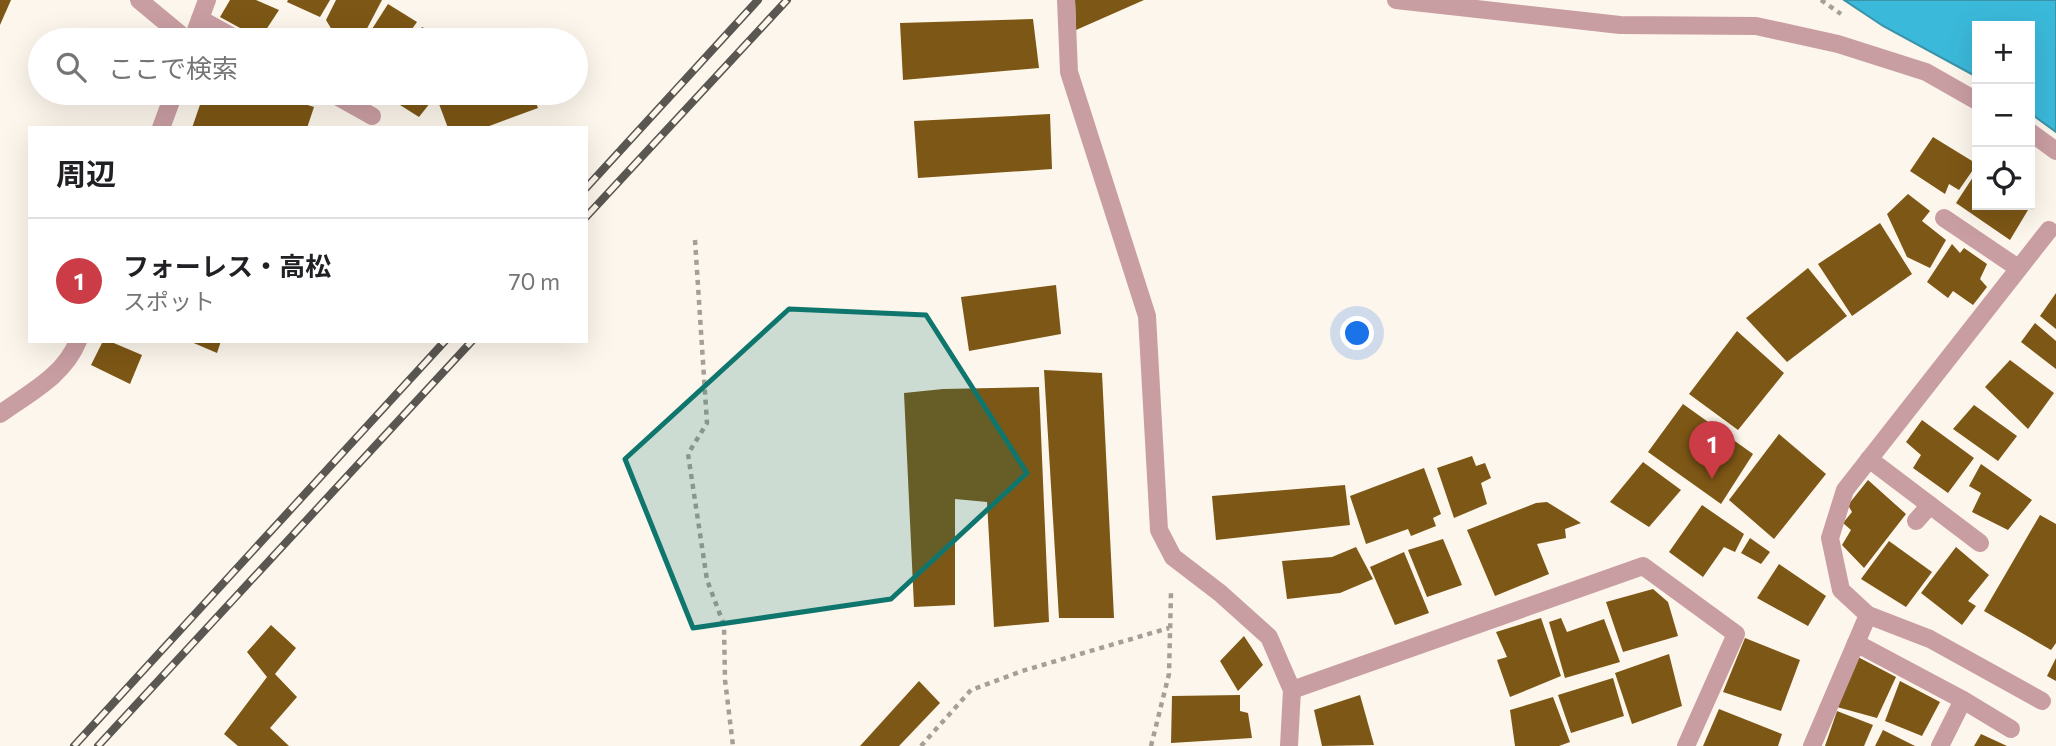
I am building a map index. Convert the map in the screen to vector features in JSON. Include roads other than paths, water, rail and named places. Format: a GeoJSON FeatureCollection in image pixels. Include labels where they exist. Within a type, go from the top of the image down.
{"type":"FeatureCollection","features":[{"type":"Feature","properties":{"kind":"street"},"geometry":{"type":"LineString","coordinates":[[139,0],[173,28]]}},
{"type":"Feature","properties":{"kind":"street"},"geometry":{"type":"LineString","coordinates":[[197,28],[207,0]]}},
{"type":"Feature","properties":{"kind":"street"},"geometry":{"type":"LineString","coordinates":[[1066,0],[1069,72],[1147,316],[1159,530],[1173,557],[1220,593],[1269,637],[1292,690],[1289,746]]}},
{"type":"Feature","properties":{"kind":"street"},"geometry":{"type":"LineString","coordinates":[[1396,0],[1620,25],[1756,26],[1838,44],[1926,72],[1972,98]]}},
{"type":"Feature","properties":{"kind":"street"},"geometry":{"type":"LineString","coordinates":[[200,19],[216,28]]}},
{"type":"Feature","properties":{"kind":"street"},"geometry":{"type":"LineString","coordinates":[[162,126],[170,105]]}},
{"type":"Feature","properties":{"kind":"street"},"geometry":{"type":"LineString","coordinates":[[352,105],[372,116]]}},
{"type":"Feature","properties":{"kind":"street"},"geometry":{"type":"LineString","coordinates":[[2035,136],[2056,151]]}},
{"type":"Feature","properties":{"kind":"street"},"geometry":{"type":"LineString","coordinates":[[1944,218],[2018,268]]}},
{"type":"Feature","properties":{"kind":"street"},"geometry":{"type":"LineString","coordinates":[[2042,701],[1930,639],[1868,615],[1841,590],[1830,538],[1844,490],[2049,230]]}},
{"type":"Feature","properties":{"kind":"street"},"geometry":{"type":"LineString","coordinates":[[0,414],[61,369],[73,354],[77,343]]}},
{"type":"Feature","properties":{"kind":"street"},"geometry":{"type":"LineString","coordinates":[[1869,459],[1980,543]]}},
{"type":"Feature","properties":{"kind":"street"},"geometry":{"type":"LineString","coordinates":[[1916,521],[1930,505]]}},
{"type":"Feature","properties":{"kind":"street"},"geometry":{"type":"LineString","coordinates":[[1292,690],[1643,566],[1736,634],[1686,746]]}},
{"type":"Feature","properties":{"kind":"street"},"geometry":{"type":"LineString","coordinates":[[1812,746],[1868,615]]}},
{"type":"Feature","properties":{"kind":"street"},"geometry":{"type":"LineString","coordinates":[[1856,643],[2011,729]]}},
{"type":"Feature","properties":{"kind":"street"},"geometry":{"type":"LineString","coordinates":[[1940,746],[1962,700]]}},
{"type":"Feature","properties":{"kind":"water"},"geometry":{"type":"Polygon","coordinates":[[[1844,0],[2056,0],[2056,132],[2035,117],[2035,21],[1972,21],[1972,74],[1883,26],[1844,0]]]}},
{"type":"Feature","properties":{"kind":"railway"},"geometry":{"type":"LineString","coordinates":[[588,186],[758,0]]}},
{"type":"Feature","properties":{"kind":"railway"},"geometry":{"type":"LineString","coordinates":[[588,215],[787,0]]}},
{"type":"Feature","properties":{"kind":"railway"},"geometry":{"type":"LineString","coordinates":[[74,746],[443,343]]}},
{"type":"Feature","properties":{"kind":"railway"},"geometry":{"type":"LineString","coordinates":[[98,746],[470,343]]}},
{"type":"Feature","properties":{"kind":"place","name":"フォーレス・高松"},"geometry":{"type":"Point","coordinates":[1712,479]}}]}
